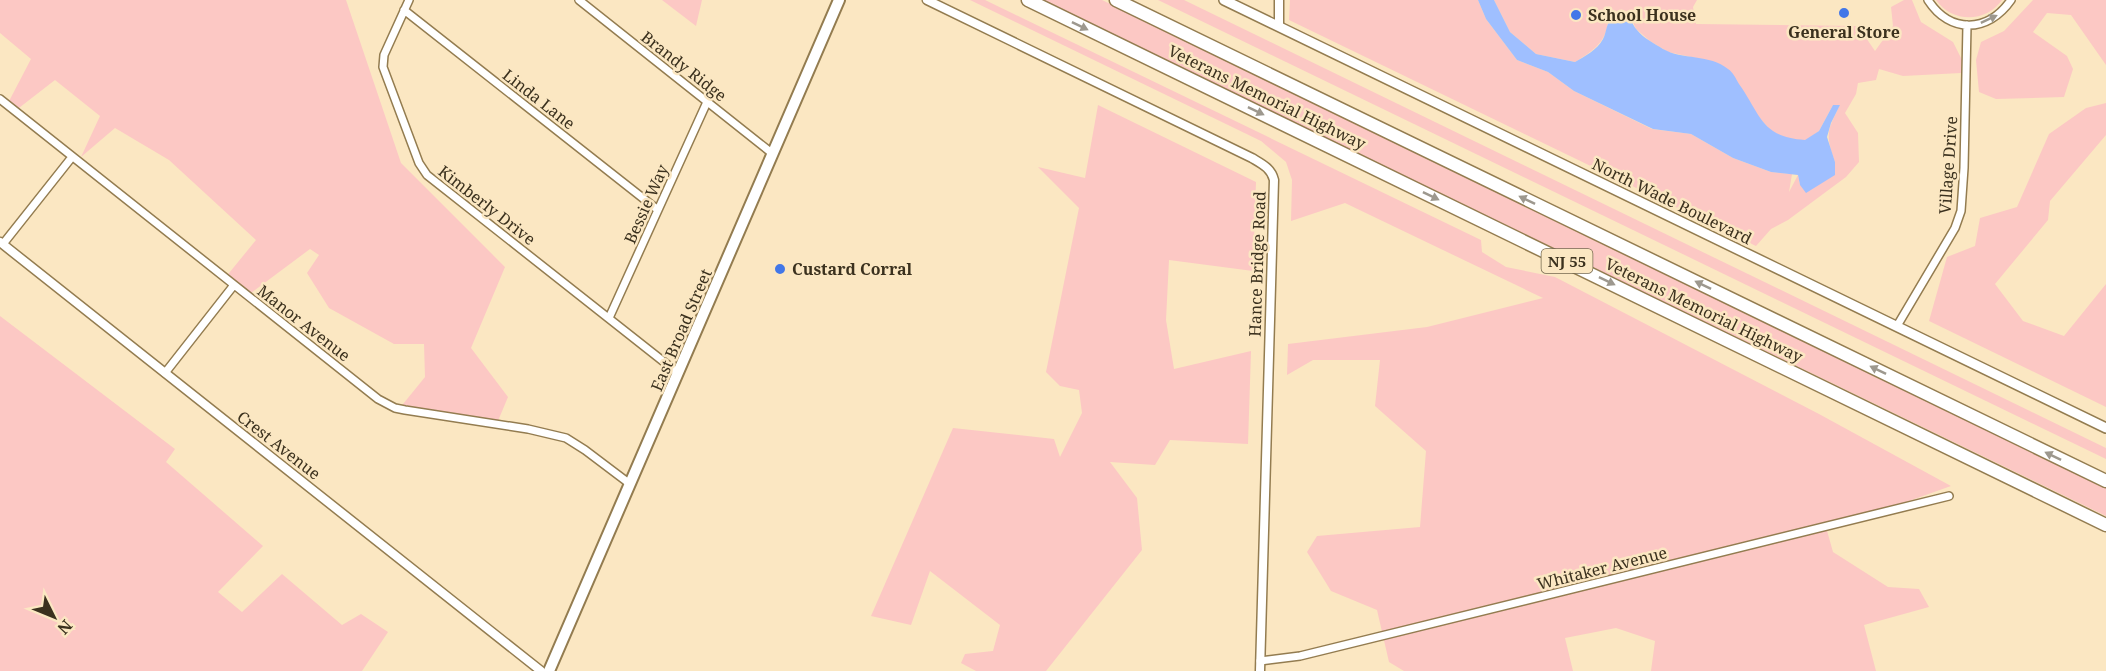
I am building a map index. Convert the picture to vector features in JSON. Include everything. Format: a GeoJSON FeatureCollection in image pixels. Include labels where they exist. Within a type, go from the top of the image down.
{"type":"FeatureCollection","features":[{"type":"Feature","properties":{"kind":"highway","name":"Veterans Memorial Highway"},"geometry":{"type":"LineString","coordinates":[[1028,0],[2106,525]]}},
{"type":"Feature","properties":{"kind":"highway","name":"Veterans Memorial Highway"},"geometry":{"type":"LineString","coordinates":[[1116,0],[2106,481]]}},
{"type":"Feature","properties":{"kind":"main road","name":"East Broad Street"},"geometry":{"type":"LineString","coordinates":[[549,671],[839,0]]}},
{"type":"Feature","properties":{"kind":"main road","name":"North Wade Boulevard"},"geometry":{"type":"LineString","coordinates":[[1224,0],[2106,428]]}},
{"type":"Feature","properties":{"kind":"street","name":"Kimberly Drive"},"geometry":{"type":"LineString","coordinates":[[409,0],[384,55],[383,67],[420,163],[427,175],[678,373]]}},
{"type":"Feature","properties":{"kind":"street","name":"Brandy Ridge"},"geometry":{"type":"LineString","coordinates":[[579,0],[773,154]]}},
{"type":"Feature","properties":{"kind":"street","name":"Hance Bridge Road"},"geometry":{"type":"LineString","coordinates":[[927,0],[1252,158],[1272,173],[1274,180],[1260,666]]}},
{"type":"Feature","properties":{"kind":"street"},"geometry":{"type":"LineString","coordinates":[[1279,0],[1279,26]]}},
{"type":"Feature","properties":{"kind":"street"},"geometry":{"type":"LineString","coordinates":[[1928,0],[1936,12],[1953,22],[1967,25],[1985,22],[2002,12],[2011,0]]}},
{"type":"Feature","properties":{"kind":"street","name":"Linda Lane"},"geometry":{"type":"LineString","coordinates":[[404,10],[658,210]]}},
{"type":"Feature","properties":{"kind":"street","name":"Village Drive"},"geometry":{"type":"LineString","coordinates":[[1897,326],[1955,228],[1961,211],[1967,25]]}},
{"type":"Feature","properties":{"kind":"street","name":"Manor Avenue"},"geometry":{"type":"LineString","coordinates":[[0,99],[378,399],[405,410],[528,429],[566,438],[630,484]]}},
{"type":"Feature","properties":{"kind":"street","name":"Bessie Way"},"geometry":{"type":"LineString","coordinates":[[609,318],[707,102]]}},
{"type":"Feature","properties":{"kind":"street"},"geometry":{"type":"LineString","coordinates":[[2,243],[72,157]]}},
{"type":"Feature","properties":{"kind":"street","name":"Crest Avenue"},"geometry":{"type":"LineString","coordinates":[[2,243],[541,671]]}},
{"type":"Feature","properties":{"kind":"street"},"geometry":{"type":"LineString","coordinates":[[165,373],[234,285]]}},
{"type":"Feature","properties":{"kind":"street","name":"Whitaker Avenue"},"geometry":{"type":"LineString","coordinates":[[1260,666],[1949,496]]}},
{"type":"Feature","properties":{"kind":"shaded area"},"geometry":{"type":"Polygon","coordinates":[[[0,0],[346,0],[401,163],[505,267],[471,348],[508,397],[495,428],[399,409],[425,377],[424,344],[394,344],[329,308],[307,273],[319,255],[310,249],[247,296],[225,278],[256,240],[169,160],[115,128],[81,157],[100,116],[55,80],[15,111],[7,105],[31,59],[0,33],[0,0]]]}},
{"type":"Feature","properties":{"kind":"shaded area"},"geometry":{"type":"Polygon","coordinates":[[[662,0],[702,0],[696,26],[662,0]]]}},
{"type":"Feature","properties":{"kind":"shaded area"},"geometry":{"type":"Polygon","coordinates":[[[970,0],[985,0],[1481,240],[1482,252],[1506,267],[1555,277],[1819,414],[1951,486],[1861,518],[1826,527],[1833,552],[1888,587],[1919,589],[1929,607],[1864,625],[1876,671],[1651,671],[1655,641],[1616,628],[1565,638],[1573,671],[1404,671],[1389,662],[1377,610],[1331,591],[1307,552],[1317,536],[1420,527],[1426,451],[1375,406],[1380,360],[1313,360],[1287,375],[1288,344],[1427,327],[1543,298],[1345,203],[1291,221],[1292,180],[1286,162],[1261,141],[970,0]]]}},
{"type":"Feature","properties":{"kind":"shaded area"},"geometry":{"type":"Polygon","coordinates":[[[1042,0],[1102,0],[2106,487],[2106,516],[1042,0]]]}},
{"type":"Feature","properties":{"kind":"shaded area"},"geometry":{"type":"Polygon","coordinates":[[[1158,0],[1184,0],[2106,448],[2106,459],[1158,0]]]}},
{"type":"Feature","properties":{"kind":"shaded area"},"geometry":{"type":"Polygon","coordinates":[[[1290,0],[1478,0],[1486,19],[1517,60],[1548,72],[1574,91],[1652,129],[1691,134],[1733,158],[1771,172],[1792,174],[1789,192],[1798,175],[1800,185],[1835,162],[1829,133],[1840,105],[1833,105],[1819,131],[1805,141],[1788,139],[1771,131],[1710,61],[1668,52],[1636,29],[1632,20],[1608,23],[1600,42],[1592,51],[1575,62],[1536,54],[1510,32],[1494,0],[1697,0],[1693,7],[1696,24],[1858,26],[1875,51],[1893,26],[1891,7],[1904,0],[1912,0],[1921,22],[1953,42],[1962,60],[1961,73],[1903,76],[1879,69],[1876,80],[1858,83],[1856,94],[1845,113],[1858,133],[1859,162],[1846,177],[1788,220],[1771,229],[1756,246],[1289,20],[1290,0]]]}},
{"type":"Feature","properties":{"kind":"shaded area"},"geometry":{"type":"Polygon","coordinates":[[[1936,0],[2002,0],[1987,13],[1969,17],[1951,13],[1936,0]]]}},
{"type":"Feature","properties":{"kind":"shaded area"},"geometry":{"type":"Polygon","coordinates":[[[2033,0],[2106,0],[2106,65],[2071,15],[2047,13],[2033,32],[2067,56],[2073,69],[2064,97],[1996,99],[1979,92],[1976,60],[1981,42],[2004,31],[2033,0]]]}},
{"type":"Feature","properties":{"kind":"shaded area"},"geometry":{"type":"Polygon","coordinates":[[[2106,103],[2106,135],[2050,201],[2048,220],[1995,284],[2023,321],[2064,336],[2106,284],[2106,407],[1929,321],[1947,257],[1975,246],[1980,218],[2017,207],[2049,134],[2086,108],[2106,103]]]}},
{"type":"Feature","properties":{"kind":"shaded area"},"geometry":{"type":"Polygon","coordinates":[[[1098,105],[1256,182],[1253,271],[1169,260],[1166,320],[1174,369],[1251,351],[1248,444],[1170,440],[1155,465],[1110,462],[1137,498],[1142,550],[1046,671],[976,671],[961,663],[965,654],[993,651],[1000,625],[930,571],[911,625],[871,616],[953,428],[1054,439],[1060,457],[1082,413],[1079,390],[1060,386],[1046,372],[1079,208],[1038,167],[1085,178],[1098,105]]]}},
{"type":"Feature","properties":{"kind":"shaded area"},"geometry":{"type":"Polygon","coordinates":[[[0,316],[175,449],[166,462],[263,546],[218,592],[242,612],[282,574],[342,625],[361,614],[388,632],[362,671],[0,671],[0,316]]]}},
{"type":"Feature","properties":{"kind":"water"},"geometry":{"type":"Polygon","coordinates":[[[1478,0],[1494,0],[1510,32],[1536,54],[1575,62],[1598,46],[1613,18],[1626,17],[1642,36],[1663,49],[1679,55],[1713,61],[1730,70],[1764,122],[1779,134],[1790,138],[1805,140],[1819,131],[1833,105],[1840,105],[1827,137],[1835,162],[1835,175],[1806,193],[1800,185],[1798,175],[1771,172],[1733,158],[1691,134],[1653,129],[1574,91],[1548,72],[1517,60],[1486,19],[1478,0]]]}},
{"type":"Feature","properties":{"kind":"place","name":"General Store"},"geometry":{"type":"Point","coordinates":[1844,13]}},
{"type":"Feature","properties":{"kind":"place","name":"School House"},"geometry":{"type":"Point","coordinates":[1576,15]}},
{"type":"Feature","properties":{"kind":"place","name":"Custard Corral"},"geometry":{"type":"Point","coordinates":[780,269]}}]}
